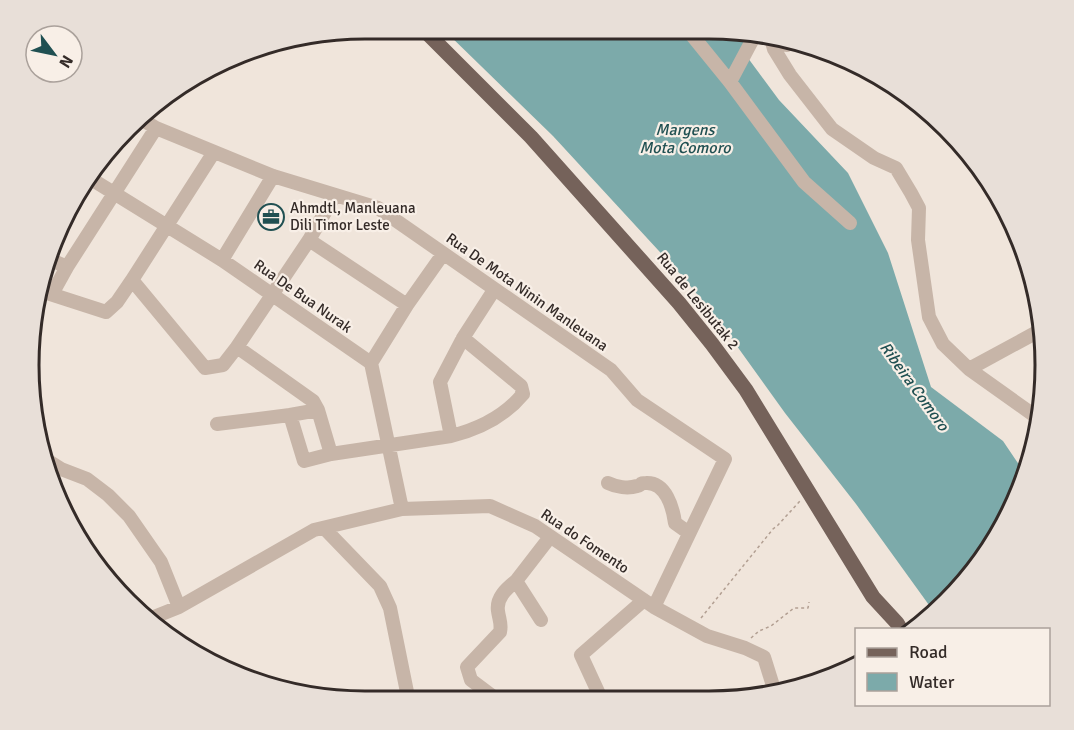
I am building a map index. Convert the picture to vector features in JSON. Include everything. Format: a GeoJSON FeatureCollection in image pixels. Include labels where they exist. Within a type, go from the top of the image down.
{"type":"FeatureCollection","features":[{"type":"Feature","properties":{"kind":"main road","name":"Rua de Lesibutak 2"},"geometry":{"type":"LineString","coordinates":[[433,39],[531,137],[679,303],[746,390],[873,597],[900,628]]}},
{"type":"Feature","properties":{"kind":"street"},"geometry":{"type":"LineString","coordinates":[[695,39],[730,82],[804,183],[850,223]]}},
{"type":"Feature","properties":{"kind":"street"},"geometry":{"type":"LineString","coordinates":[[730,82],[750,42]]}},
{"type":"Feature","properties":{"kind":"street"},"geometry":{"type":"LineString","coordinates":[[774,45],[790,75],[832,129],[874,158],[896,168],[906,185],[919,208],[918,240],[928,317],[943,344],[969,369],[1031,413]]}},
{"type":"Feature","properties":{"kind":"street","name":"Rua De Mota Ninin Manleuana"},"geometry":{"type":"LineString","coordinates":[[147,123],[273,176],[378,208],[611,370],[637,400],[725,459],[689,533],[649,604]]}},
{"type":"Feature","properties":{"kind":"street"},"geometry":{"type":"LineString","coordinates":[[47,291],[67,267],[156,128]]}},
{"type":"Feature","properties":{"kind":"street"},"geometry":{"type":"LineString","coordinates":[[47,293],[106,312],[117,302],[132,280],[214,152]]}},
{"type":"Feature","properties":{"kind":"street"},"geometry":{"type":"LineString","coordinates":[[222,260],[273,176]]}},
{"type":"Feature","properties":{"kind":"street","name":"Rua De Bua Nurak"},"geometry":{"type":"LineString","coordinates":[[96,182],[222,260],[371,363]]}},
{"type":"Feature","properties":{"kind":"street"},"geometry":{"type":"LineString","coordinates":[[132,280],[205,368],[223,365],[273,295],[335,195]]}},
{"type":"Feature","properties":{"kind":"street"},"geometry":{"type":"LineString","coordinates":[[309,240],[406,305]]}},
{"type":"Feature","properties":{"kind":"street"},"geometry":{"type":"LineString","coordinates":[[402,509],[371,363],[406,305],[443,254]]}},
{"type":"Feature","properties":{"kind":"street"},"geometry":{"type":"LineString","coordinates":[[55,262],[67,267]]}},
{"type":"Feature","properties":{"kind":"street"},"geometry":{"type":"LineString","coordinates":[[451,436],[440,382],[463,338],[494,290]]}},
{"type":"Feature","properties":{"kind":"street"},"geometry":{"type":"LineString","coordinates":[[969,369],[1033,334]]}},
{"type":"Feature","properties":{"kind":"street"},"geometry":{"type":"LineString","coordinates":[[290,415],[304,460],[475,430],[506,412],[523,394],[521,386],[463,338]]}},
{"type":"Feature","properties":{"kind":"street"},"geometry":{"type":"LineString","coordinates":[[237,347],[313,401],[318,410],[331,454]]}},
{"type":"Feature","properties":{"kind":"street"},"geometry":{"type":"LineString","coordinates":[[217,424],[318,410]]}},
{"type":"Feature","properties":{"kind":"street"},"geometry":{"type":"LineString","coordinates":[[55,465],[87,479],[108,495],[129,516],[161,562],[179,607]]}},
{"type":"Feature","properties":{"kind":"street"},"geometry":{"type":"LineString","coordinates":[[608,483],[616,487],[636,487],[642,483],[650,483],[666,494],[673,506],[675,523],[689,533]]}},
{"type":"Feature","properties":{"kind":"street","name":"Rua do Fomento"},"geometry":{"type":"LineString","coordinates":[[157,616],[179,607],[314,530],[402,509],[490,506],[535,526],[649,604],[707,636],[764,657],[773,685]]}},
{"type":"Feature","properties":{"kind":"street"},"geometry":{"type":"LineString","coordinates":[[324,528],[380,586],[390,608],[407,691]]}},
{"type":"Feature","properties":{"kind":"street"},"geometry":{"type":"LineString","coordinates":[[486,691],[471,680],[467,667],[500,632],[502,625],[497,609],[498,601],[505,590],[516,581],[550,537]]}},
{"type":"Feature","properties":{"kind":"street"},"geometry":{"type":"LineString","coordinates":[[516,581],[541,620]]}},
{"type":"Feature","properties":{"kind":"street"},"geometry":{"type":"LineString","coordinates":[[598,691],[581,655],[649,604]]}},
{"type":"Feature","properties":{"kind":"path"},"geometry":{"type":"LineString","coordinates":[[693,628],[772,529],[809,493]]}},
{"type":"Feature","properties":{"kind":"path"},"geometry":{"type":"LineString","coordinates":[[741,647],[759,631],[771,626],[794,608],[808,608],[809,602]]}},
{"type":"Feature","properties":{"kind":"water","name":"Margens Mota Comoro"},"geometry":{"type":"Polygon","coordinates":[[[453,39],[709,39],[746,41],[745,54],[779,100],[848,173],[888,253],[931,387],[1003,441],[1019,465],[1001,509],[980,546],[954,580],[929,605],[716,317],[682,276],[553,136],[453,39]]]}},
{"type":"Feature","properties":{"kind":"place","name":"Ahmdtl, Manleuana Dili Timor Leste"},"geometry":{"type":"Point","coordinates":[271,217]}},
{"type":"Feature","properties":{"kind":"water label","name":"Ribeira Comoro"},"geometry":{"type":"Point","coordinates":[915,386]}}]}
